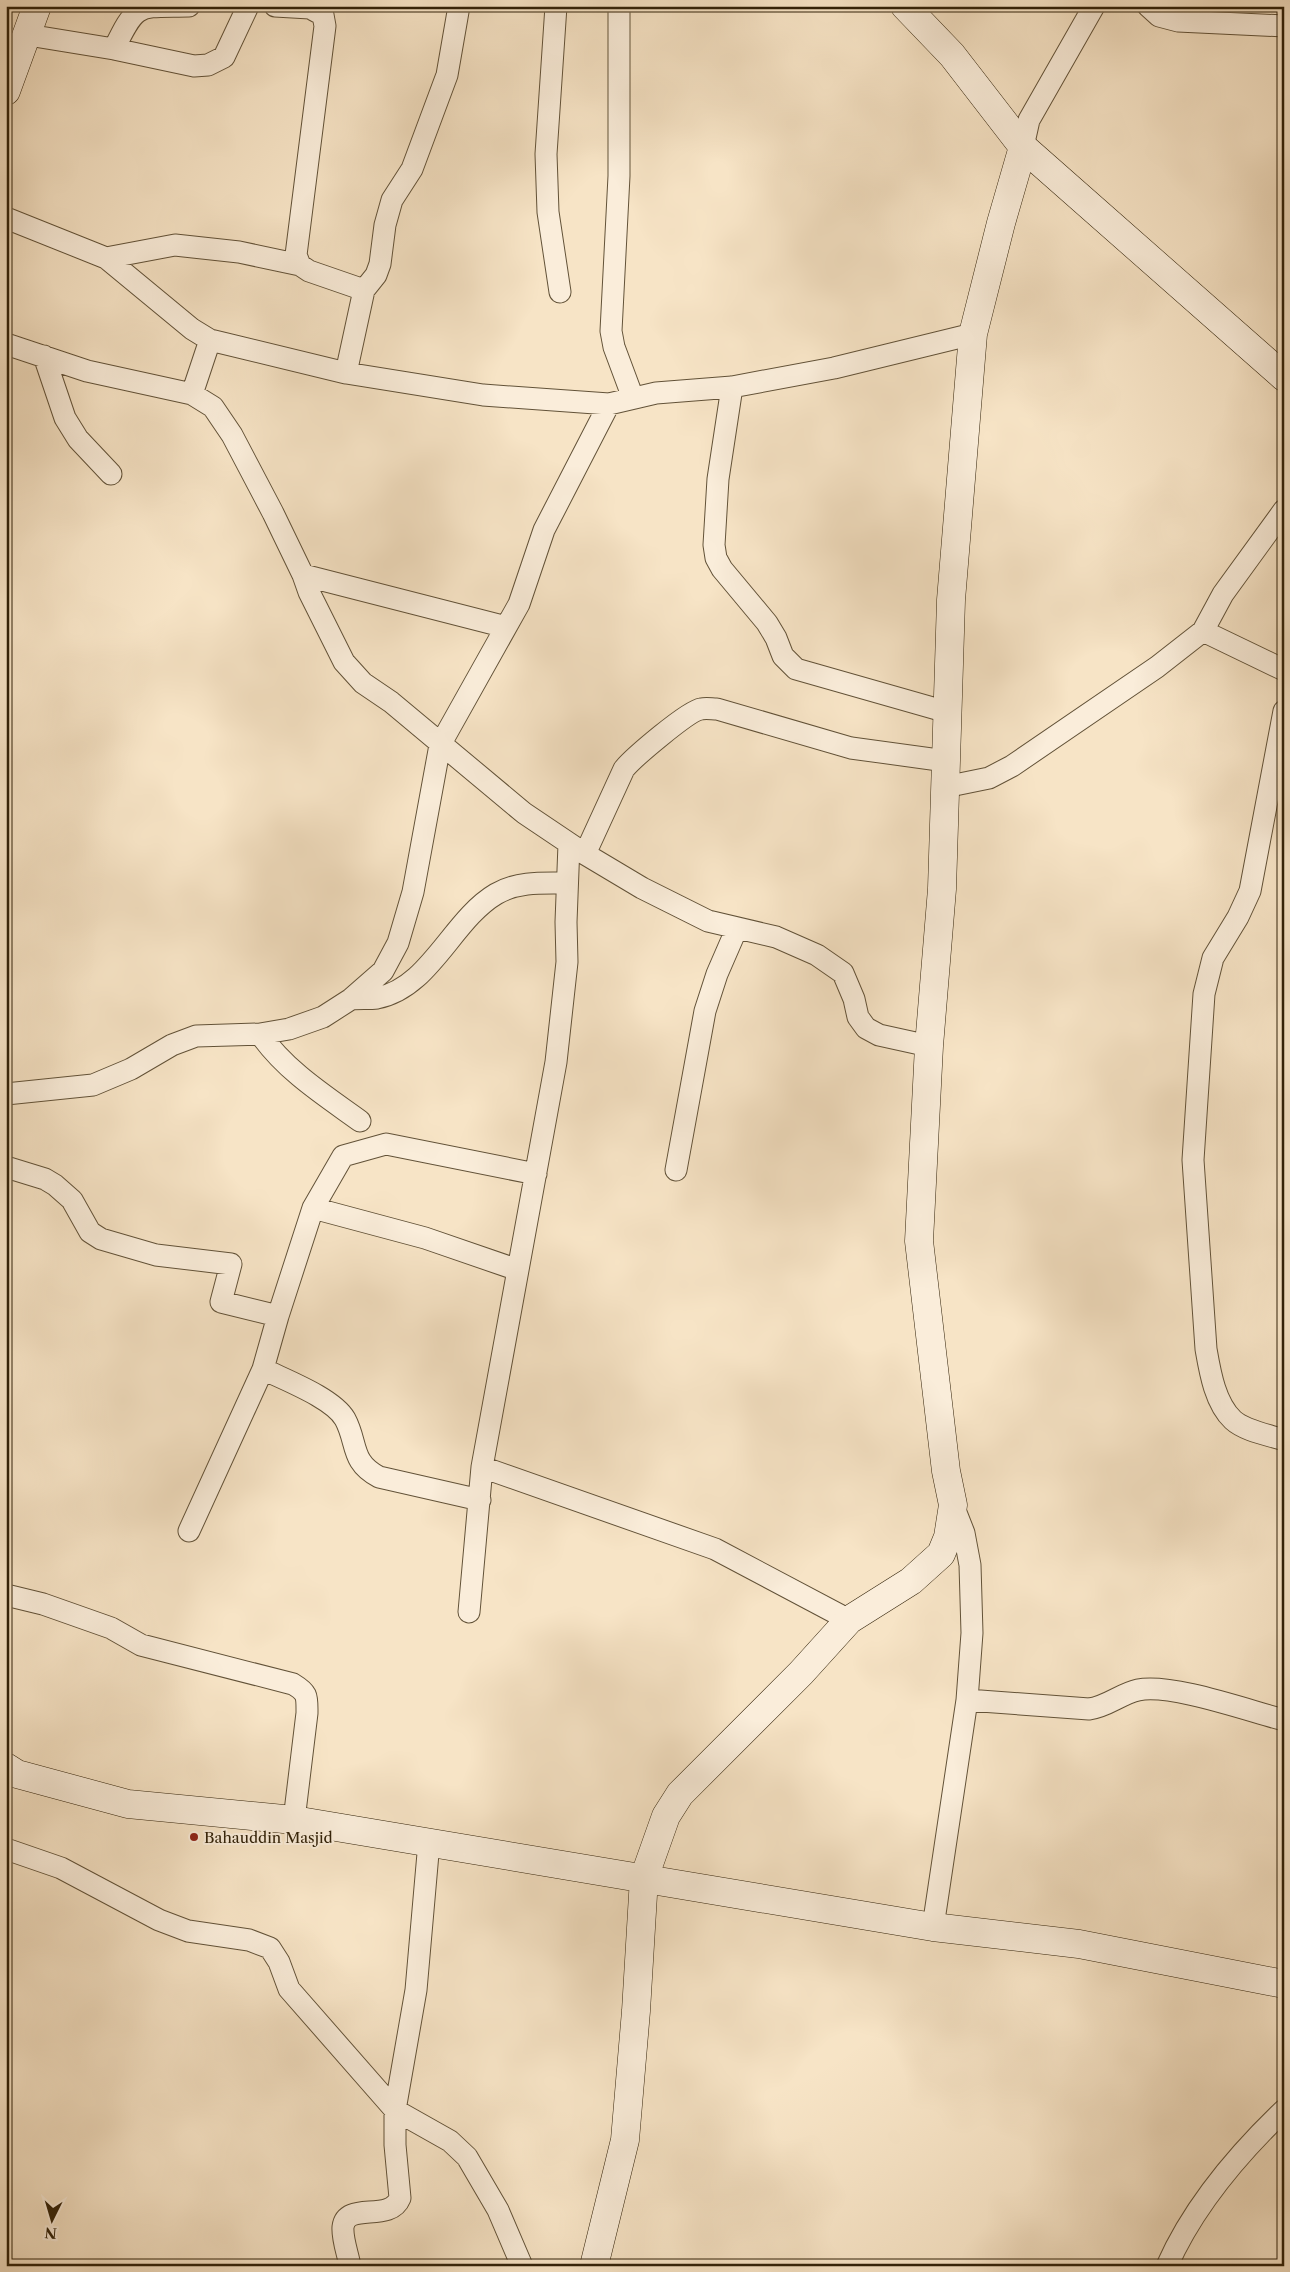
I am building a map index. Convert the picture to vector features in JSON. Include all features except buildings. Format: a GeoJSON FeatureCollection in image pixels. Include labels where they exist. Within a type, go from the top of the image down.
{"type":"FeatureCollection","features":[{"type":"Feature","properties":{"kind":"street"},"geometry":{"type":"LineString","coordinates":[[6,92],[28,36],[37,6]]}},
{"type":"Feature","properties":{"kind":"street"},"geometry":{"type":"LineString","coordinates":[[114,49],[128,20],[136,11],[148,7],[189,6]]}},
{"type":"Feature","properties":{"kind":"street"},"geometry":{"type":"LineString","coordinates":[[28,36],[114,49],[194,66],[208,65],[224,57],[248,6]]}},
{"type":"Feature","properties":{"kind":"street"},"geometry":{"type":"LineString","coordinates":[[275,6],[310,8],[322,15],[326,26],[296,255],[300,265]]}},
{"type":"Feature","properties":{"kind":"street"},"geometry":{"type":"LineString","coordinates":[[346,373],[364,290],[376,275],[380,264],[385,225],[392,200],[412,169],[447,76],[459,6]]}},
{"type":"Feature","properties":{"kind":"street"},"geometry":{"type":"LineString","coordinates":[[556,6],[546,154],[548,212],[560,292]]}},
{"type":"Feature","properties":{"kind":"street"},"geometry":{"type":"LineString","coordinates":[[619,6],[619,176],[611,331],[614,347],[633,398]]}},
{"type":"Feature","properties":{"kind":"street"},"geometry":{"type":"LineString","coordinates":[[905,6],[952,55],[1022,147],[1284,377]]}},
{"type":"Feature","properties":{"kind":"street"},"geometry":{"type":"LineString","coordinates":[[933,1927],[967,1700],[972,1633],[970,1565],[964,1533],[953,1505],[946,1471],[919,1241],[929,1046],[942,889],[951,600],[973,334],[1029,120],[1094,6]]}},
{"type":"Feature","properties":{"kind":"street"},"geometry":{"type":"LineString","coordinates":[[1148,6],[1159,16],[1178,21],[1284,26]]}},
{"type":"Feature","properties":{"kind":"street"},"geometry":{"type":"LineString","coordinates":[[6,218],[106,258],[192,329],[210,340],[346,373],[482,395],[609,404],[656,393],[732,387],[834,368],[973,334]]}},
{"type":"Feature","properties":{"kind":"street"},"geometry":{"type":"LineString","coordinates":[[106,258],[175,245],[240,252],[300,265],[310,271],[364,290]]}},
{"type":"Feature","properties":{"kind":"street"},"geometry":{"type":"LineString","coordinates":[[192,394],[210,340]]}},
{"type":"Feature","properties":{"kind":"street"},"geometry":{"type":"LineString","coordinates":[[6,344],[87,371],[192,394],[213,407],[232,435],[303,574],[309,592],[344,662],[363,683],[391,702],[440,745],[524,813],[577,849],[642,888],[708,921],[776,937],[817,955],[843,973],[854,999],[858,1017],[866,1028],[879,1035],[929,1046]]}},
{"type":"Feature","properties":{"kind":"street"},"geometry":{"type":"LineString","coordinates":[[44,356],[65,418],[78,439],[111,474]]}},
{"type":"Feature","properties":{"kind":"street"},"geometry":{"type":"LineString","coordinates":[[732,387],[718,479],[714,545],[716,558],[722,569],[767,623],[776,638],[783,656],[796,669],[947,712]]}},
{"type":"Feature","properties":{"kind":"street"},"geometry":{"type":"LineString","coordinates":[[6,1094],[93,1084],[131,1069],[172,1045],[196,1036],[260,1034],[289,1029],[323,1017],[350,999],[383,970],[398,943],[413,892],[440,745],[519,604],[544,530],[609,404]]}},
{"type":"Feature","properties":{"kind":"street"},"geometry":{"type":"LineString","coordinates":[[469,1612],[482,1468],[556,1062],[567,962],[566,922],[568,883],[577,849],[624,768],[634,757],[685,716],[700,709],[717,709],[946,774],[989,778],[1012,766],[1157,667],[1203,631],[1223,594],[1284,510]]}},
{"type":"Feature","properties":{"kind":"street"},"geometry":{"type":"LineString","coordinates":[[303,574],[506,627]]}},
{"type":"Feature","properties":{"kind":"street"},"geometry":{"type":"LineString","coordinates":[[1203,631],[1284,670]]}},
{"type":"Feature","properties":{"kind":"street"},"geometry":{"type":"LineString","coordinates":[[1284,711],[1250,891],[1238,917],[1213,958],[1204,994],[1193,1160],[1206,1349],[1211,1378],[1222,1403],[1234,1421],[1253,1430],[1284,1440]]}},
{"type":"Feature","properties":{"kind":"street"},"geometry":{"type":"LineString","coordinates":[[350,999],[378,998],[407,985],[430,963],[466,918],[497,893],[530,883],[568,883]]}},
{"type":"Feature","properties":{"kind":"street"},"geometry":{"type":"LineString","coordinates":[[676,1170],[690,1082],[705,1011],[717,974],[737,928]]}},
{"type":"Feature","properties":{"kind":"street"},"geometry":{"type":"LineString","coordinates":[[260,1034],[272,1052],[290,1070],[360,1121]]}},
{"type":"Feature","properties":{"kind":"street"},"geometry":{"type":"LineString","coordinates":[[189,1531],[263,1369],[312,1208],[343,1156],[386,1144],[536,1174]]}},
{"type":"Feature","properties":{"kind":"street"},"geometry":{"type":"LineString","coordinates":[[6,1167],[45,1179],[55,1185],[72,1200],[90,1232],[101,1239],[156,1255],[231,1264],[220,1302],[278,1316]]}},
{"type":"Feature","properties":{"kind":"street"},"geometry":{"type":"LineString","coordinates":[[312,1208],[425,1238],[518,1270]]}},
{"type":"Feature","properties":{"kind":"street"},"geometry":{"type":"LineString","coordinates":[[263,1369],[330,1404],[344,1419],[357,1458],[367,1470],[379,1477],[480,1500]]}},
{"type":"Feature","properties":{"kind":"street"},"geometry":{"type":"LineString","coordinates":[[482,1468],[715,1549],[849,1620]]}},
{"type":"Feature","properties":{"kind":"street"},"geometry":{"type":"LineString","coordinates":[[594,2266],[624,2140],[636,2011],[644,1878],[666,1816],[680,1794],[800,1673],[849,1620],[911,1581],[942,1554],[948,1537],[953,1505]]}},
{"type":"Feature","properties":{"kind":"street"},"geometry":{"type":"LineString","coordinates":[[6,1595],[43,1604],[111,1628],[141,1645],[293,1684],[304,1691],[307,1700],[307,1713],[294,1820]]}},
{"type":"Feature","properties":{"kind":"street"},"geometry":{"type":"LineString","coordinates":[[967,1700],[1089,1709],[1102,1708],[1127,1694],[1140,1690],[1170,1690],[1284,1720]]}},
{"type":"Feature","properties":{"kind":"street"},"geometry":{"type":"LineString","coordinates":[[6,1767],[17,1774],[128,1804],[294,1820],[933,1927],[1079,1944],[1284,1984]]}},
{"type":"Feature","properties":{"kind":"street"},"geometry":{"type":"LineString","coordinates":[[350,2266],[343,2228],[346,2219],[353,2214],[387,2211],[397,2205],[400,2198],[395,2145],[396,2110],[416,1990],[429,1842]]}},
{"type":"Feature","properties":{"kind":"street"},"geometry":{"type":"LineString","coordinates":[[6,1848],[61,1868],[159,1920],[188,1931],[250,1940],[270,1948],[279,1962],[289,1989],[396,2110],[450,2141],[467,2157],[498,2210],[522,2266]]}},
{"type":"Feature","properties":{"kind":"street"},"geometry":{"type":"LineString","coordinates":[[1167,2266],[1179,2238],[1210,2193],[1263,2130],[1284,2110]]}},
{"type":"Feature","properties":{"kind":"place","name":"Bahauddin Masjid"},"geometry":{"type":"Point","coordinates":[194,1837]}}]}
